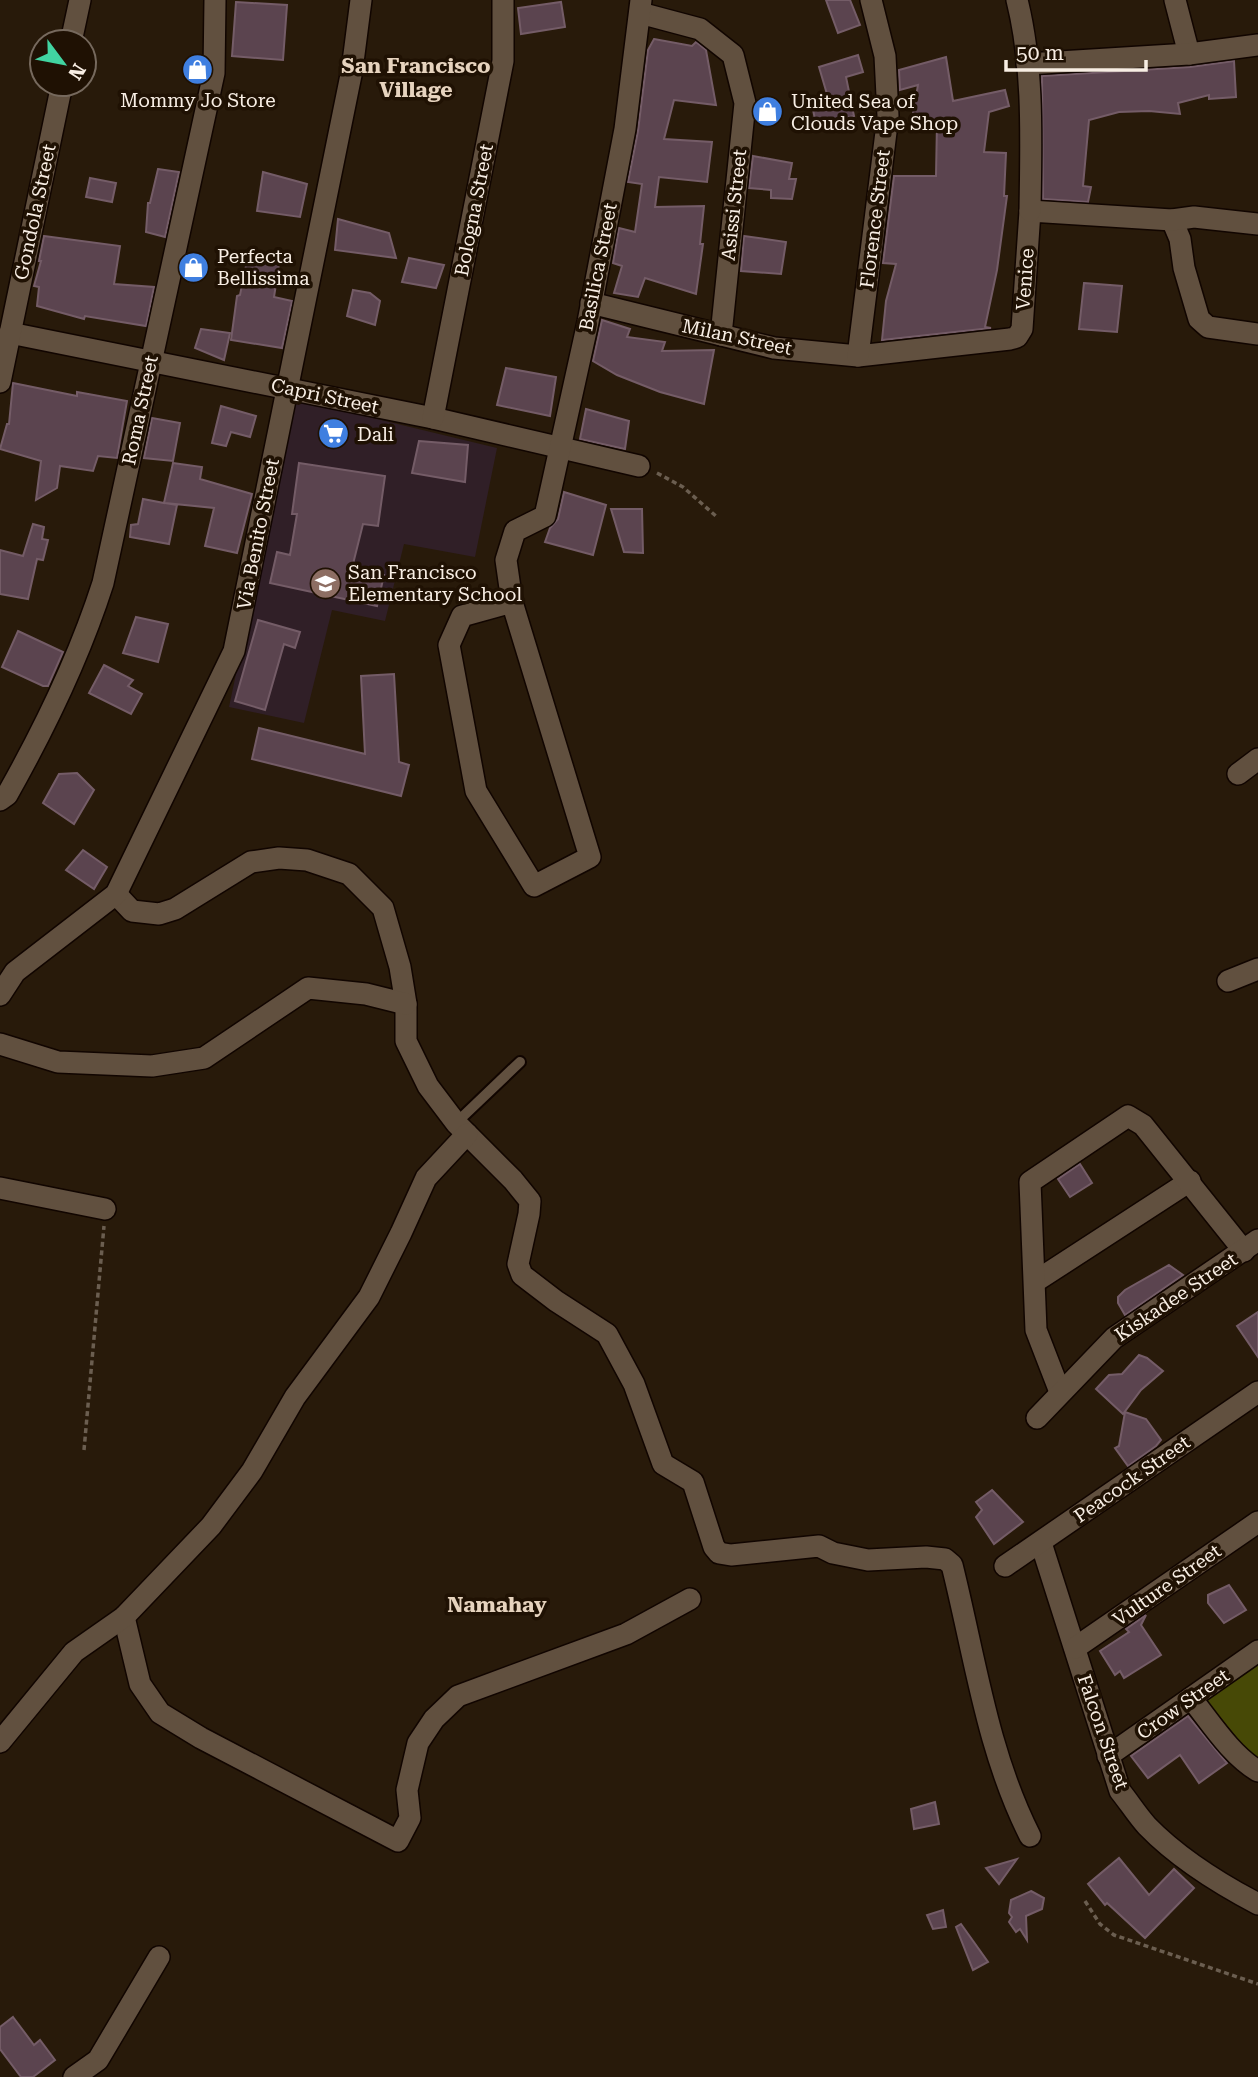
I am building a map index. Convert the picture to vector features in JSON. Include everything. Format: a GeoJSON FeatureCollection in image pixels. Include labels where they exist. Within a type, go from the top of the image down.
{"type":"FeatureCollection","features":[{"type":"Feature","properties":{"kind":"street"},"geometry":{"type":"LineString","coordinates":[[74,28],[80,0]]}},
{"type":"Feature","properties":{"kind":"street","name":"Roma Street"},"geometry":{"type":"LineString","coordinates":[[0,800],[6,795],[44,728],[89,626],[103,583],[214,73],[215,0]]}},
{"type":"Feature","properties":{"kind":"street","name":"Via Benito Street"},"geometry":{"type":"LineString","coordinates":[[0,995],[15,972],[116,894],[234,650],[352,70],[360,0]]}},
{"type":"Feature","properties":{"kind":"street","name":"Bologna Street"},"geometry":{"type":"LineString","coordinates":[[433,418],[503,61],[503,0]]}},
{"type":"Feature","properties":{"kind":"street","name":"Florence Street"},"geometry":{"type":"LineString","coordinates":[[858,356],[888,116],[885,56],[871,0]]}},
{"type":"Feature","properties":{"kind":"street","name":"Venice"},"geometry":{"type":"LineString","coordinates":[[1010,339],[1017,337],[1022,329],[1030,211],[1031,135],[1027,64],[1017,0]]}},
{"type":"Feature","properties":{"kind":"street"},"geometry":{"type":"LineString","coordinates":[[1175,0],[1189,54]]}},
{"type":"Feature","properties":{"kind":"street","name":"Basilica Street"},"geometry":{"type":"LineString","coordinates":[[512,602],[462,615],[449,645],[476,791],[534,886],[590,857],[512,602],[506,560],[516,531],[545,516],[625,129],[641,7]]}},
{"type":"Feature","properties":{"kind":"street","name":"Asissi Street"},"geometry":{"type":"LineString","coordinates":[[641,7],[700,29],[733,55],[745,103],[721,335]]}},
{"type":"Feature","properties":{"kind":"street"},"geometry":{"type":"LineString","coordinates":[[1027,64],[1189,54],[1258,45]]}},
{"type":"Feature","properties":{"kind":"street","name":"Gondola Street"},"geometry":{"type":"LineString","coordinates":[[0,382],[59,98]]}},
{"type":"Feature","properties":{"kind":"street"},"geometry":{"type":"LineString","coordinates":[[1030,211],[1172,220],[1194,217],[1258,224]]}},
{"type":"Feature","properties":{"kind":"street"},"geometry":{"type":"LineString","coordinates":[[1172,220],[1180,239],[1184,268],[1199,319],[1208,327],[1258,334]]}},
{"type":"Feature","properties":{"kind":"street","name":"Milan Street"},"geometry":{"type":"LineString","coordinates":[[591,303],[774,348],[858,356],[1010,339]]}},
{"type":"Feature","properties":{"kind":"street","name":"Capri Street"},"geometry":{"type":"LineString","coordinates":[[9,333],[433,418],[639,466]]}},
{"type":"Feature","properties":{"kind":"street"},"geometry":{"type":"LineString","coordinates":[[1238,774],[1258,759]]}},
{"type":"Feature","properties":{"kind":"street"},"geometry":{"type":"LineString","coordinates":[[116,894],[132,911],[159,914],[175,909],[251,862],[279,858],[307,860],[349,874],[383,908],[400,967],[406,1004],[406,1041],[428,1086],[461,1128],[530,1201],[518,1264],[522,1275],[607,1334],[634,1384],[663,1464],[693,1482],[714,1547],[719,1553],[731,1555],[819,1546],[833,1553],[868,1560],[926,1557],[945,1559],[952,1565],[984,1710],[1012,1801],[1030,1836]]}},
{"type":"Feature","properties":{"kind":"street"},"geometry":{"type":"LineString","coordinates":[[1228,981],[1258,969]]}},
{"type":"Feature","properties":{"kind":"street"},"geometry":{"type":"LineString","coordinates":[[0,1044],[58,1062],[152,1066],[204,1058],[308,988],[366,994],[406,1004]]}},
{"type":"Feature","properties":{"kind":"street"},"geometry":{"type":"LineString","coordinates":[[1060,1392],[1036,1330],[1030,1182],[1128,1116],[1143,1125],[1189,1181],[1251,1245]]}},
{"type":"Feature","properties":{"kind":"street"},"geometry":{"type":"LineString","coordinates":[[0,1742],[74,1652],[124,1617],[211,1526],[252,1471],[295,1397],[369,1297],[426,1178],[461,1128]]}},
{"type":"Feature","properties":{"kind":"street"},"geometry":{"type":"LineString","coordinates":[[1036,1280],[1189,1181]]}},
{"type":"Feature","properties":{"kind":"street"},"geometry":{"type":"LineString","coordinates":[[0,1188],[105,1209]]}},
{"type":"Feature","properties":{"kind":"street","name":"Kiskadee Street"},"geometry":{"type":"LineString","coordinates":[[1037,1418],[1114,1338],[1251,1245]]}},
{"type":"Feature","properties":{"kind":"street","name":"Peacock Street"},"geometry":{"type":"LineString","coordinates":[[1005,1566],[1258,1392]]}},
{"type":"Feature","properties":{"kind":"street","name":"Vulture Street"},"geometry":{"type":"LineString","coordinates":[[1075,1648],[1258,1522]]}},
{"type":"Feature","properties":{"kind":"street","name":"Falcon Street"},"geometry":{"type":"LineString","coordinates":[[1041,1543],[1120,1791],[1145,1824],[1172,1849],[1226,1887],[1258,1904]]}},
{"type":"Feature","properties":{"kind":"street"},"geometry":{"type":"LineString","coordinates":[[124,1617],[139,1684],[160,1713],[201,1738],[398,1841],[410,1818],[408,1790],[418,1743],[435,1719],[458,1696],[626,1634],[690,1599]]}},
{"type":"Feature","properties":{"kind":"street","name":"Crow Street"},"geometry":{"type":"LineString","coordinates":[[1108,1756],[1258,1651]]}},
{"type":"Feature","properties":{"kind":"street"},"geometry":{"type":"LineString","coordinates":[[1191,1698],[1248,1766],[1258,1771]]}},
{"type":"Feature","properties":{"kind":"street"},"geometry":{"type":"LineString","coordinates":[[74,2077],[98,2060],[159,1957]]}},
{"type":"Feature","properties":{"kind":"lane"},"geometry":{"type":"LineString","coordinates":[[461,1128],[520,1062]]}},
{"type":"Feature","properties":{"kind":"path"},"geometry":{"type":"LineString","coordinates":[[639,466],[683,487],[717,517]]}},
{"type":"Feature","properties":{"kind":"path"},"geometry":{"type":"LineString","coordinates":[[85,1450],[105,1209]]}},
{"type":"Feature","properties":{"kind":"path"},"geometry":{"type":"LineString","coordinates":[[1085,1901],[1100,1924],[1114,1935],[1258,1984]]}},
{"type":"Feature","properties":{"kind":"shaded area","name":"San Francisco Elementary School"},"geometry":{"type":"Polygon","coordinates":[[[294,399],[497,448],[475,557],[404,544],[385,621],[332,610],[304,723],[229,707],[294,399]]]}},
{"type":"Feature","properties":{"kind":"shaded area"},"geometry":{"type":"Polygon","coordinates":[[[1258,1663],[1258,1759],[1253,1757],[1206,1700],[1258,1663]]]}},
{"type":"Feature","properties":{"kind":"building"},"geometry":{"type":"Polygon","coordinates":[[[826,0],[850,0],[860,25],[838,33],[826,0]]]}},
{"type":"Feature","properties":{"kind":"building"},"geometry":{"type":"Polygon","coordinates":[[[236,2],[287,5],[283,60],[232,56],[236,2]]]}},
{"type":"Feature","properties":{"kind":"building"},"geometry":{"type":"Polygon","coordinates":[[[561,2],[565,27],[521,34],[518,8],[561,2]]]}},
{"type":"Feature","properties":{"kind":"building"},"geometry":{"type":"Polygon","coordinates":[[[654,39],[692,46],[696,42],[706,50],[716,105],[674,100],[664,139],[712,142],[707,182],[659,177],[655,207],[704,206],[700,244],[703,244],[696,294],[645,278],[638,297],[614,293],[622,266],[613,263],[619,228],[635,232],[642,184],[628,182],[638,131],[648,50],[654,39]]]}},
{"type":"Feature","properties":{"kind":"building"},"geometry":{"type":"Polygon","coordinates":[[[858,55],[863,72],[846,77],[854,116],[816,124],[812,105],[829,101],[819,67],[858,55]]]}},
{"type":"Feature","properties":{"kind":"building"},"geometry":{"type":"Polygon","coordinates":[[[946,57],[953,101],[1005,90],[1009,106],[989,112],[984,152],[1006,153],[1004,196],[1007,196],[997,270],[985,327],[991,328],[882,340],[886,301],[896,264],[883,263],[894,176],[936,176],[937,122],[911,125],[918,85],[900,90],[899,70],[946,57]]]}},
{"type":"Feature","properties":{"kind":"building"},"geometry":{"type":"Polygon","coordinates":[[[1234,61],[1236,97],[1209,99],[1209,95],[1178,103],[1180,114],[1119,112],[1089,120],[1083,186],[1091,187],[1088,202],[1043,199],[1042,76],[1190,67],[1234,61]]]}},
{"type":"Feature","properties":{"kind":"building"},"geometry":{"type":"Polygon","coordinates":[[[753,156],[792,163],[789,179],[796,179],[792,199],[771,198],[771,190],[749,188],[753,156]]]}},
{"type":"Feature","properties":{"kind":"building"},"geometry":{"type":"Polygon","coordinates":[[[158,169],[179,172],[165,237],[146,232],[148,203],[158,169]]]}},
{"type":"Feature","properties":{"kind":"building"},"geometry":{"type":"Polygon","coordinates":[[[263,172],[307,184],[300,217],[257,211],[263,172]]]}},
{"type":"Feature","properties":{"kind":"building"},"geometry":{"type":"Polygon","coordinates":[[[90,178],[116,183],[112,202],[86,197],[90,178]]]}},
{"type":"Feature","properties":{"kind":"building"},"geometry":{"type":"Polygon","coordinates":[[[338,219],[389,233],[396,258],[335,250],[338,219]]]}},
{"type":"Feature","properties":{"kind":"building"},"geometry":{"type":"Polygon","coordinates":[[[44,236],[120,246],[114,284],[154,287],[146,326],[85,316],[84,319],[37,306],[39,287],[34,286],[44,236]]]}},
{"type":"Feature","properties":{"kind":"building"},"geometry":{"type":"Polygon","coordinates":[[[744,236],[786,242],[781,274],[741,271],[744,236]]]}},
{"type":"Feature","properties":{"kind":"building"},"geometry":{"type":"Polygon","coordinates":[[[248,256],[266,257],[279,265],[274,297],[292,301],[282,348],[231,340],[237,296],[240,295],[248,256]]]}},
{"type":"Feature","properties":{"kind":"building"},"geometry":{"type":"Polygon","coordinates":[[[409,258],[444,265],[436,288],[402,282],[409,258]]]}},
{"type":"Feature","properties":{"kind":"building"},"geometry":{"type":"Polygon","coordinates":[[[1084,283],[1122,286],[1117,332],[1079,329],[1084,283]]]}},
{"type":"Feature","properties":{"kind":"building"},"geometry":{"type":"Polygon","coordinates":[[[353,290],[370,293],[380,301],[375,325],[347,316],[353,290]]]}},
{"type":"Feature","properties":{"kind":"building"},"geometry":{"type":"Polygon","coordinates":[[[602,320],[630,329],[627,337],[665,342],[662,351],[714,350],[704,404],[660,392],[617,375],[593,361],[602,320]]]}},
{"type":"Feature","properties":{"kind":"building"},"geometry":{"type":"Polygon","coordinates":[[[201,329],[230,333],[224,360],[195,348],[201,329]]]}},
{"type":"Feature","properties":{"kind":"building"},"geometry":{"type":"Polygon","coordinates":[[[506,368],[556,377],[550,416],[497,405],[506,368]]]}},
{"type":"Feature","properties":{"kind":"building"},"geometry":{"type":"Polygon","coordinates":[[[13,383],[77,396],[77,392],[127,401],[117,458],[98,456],[93,471],[60,466],[57,488],[36,500],[41,461],[0,449],[9,424],[13,383]]]}},
{"type":"Feature","properties":{"kind":"building"},"geometry":{"type":"Polygon","coordinates":[[[221,406],[256,416],[250,437],[231,432],[226,446],[212,443],[221,406]]]}},
{"type":"Feature","properties":{"kind":"building"},"geometry":{"type":"Polygon","coordinates":[[[586,409],[629,421],[625,449],[580,439],[586,409]]]}},
{"type":"Feature","properties":{"kind":"building"},"geometry":{"type":"Polygon","coordinates":[[[152,418],[180,423],[173,461],[144,458],[152,418]]]}},
{"type":"Feature","properties":{"kind":"building"},"geometry":{"type":"Polygon","coordinates":[[[419,441],[468,445],[465,482],[412,473],[419,441]]]}},
{"type":"Feature","properties":{"kind":"building"},"geometry":{"type":"Polygon","coordinates":[[[173,463],[202,467],[200,479],[252,494],[237,553],[205,546],[214,508],[165,503],[177,505],[169,544],[130,537],[131,525],[138,524],[143,499],[164,503],[173,463]]]}},
{"type":"Feature","properties":{"kind":"building"},"geometry":{"type":"Polygon","coordinates":[[[299,463],[385,476],[378,526],[363,524],[352,568],[384,575],[377,606],[270,583],[277,552],[290,555],[297,514],[292,514],[299,463]]]}},
{"type":"Feature","properties":{"kind":"building"},"geometry":{"type":"Polygon","coordinates":[[[564,492],[606,505],[593,555],[545,542],[550,528],[558,519],[564,492]]]}},
{"type":"Feature","properties":{"kind":"building"},"geometry":{"type":"Polygon","coordinates":[[[611,509],[642,509],[643,553],[624,552],[611,509]]]}},
{"type":"Feature","properties":{"kind":"building"},"geometry":{"type":"Polygon","coordinates":[[[33,524],[44,527],[42,539],[48,540],[43,560],[37,559],[28,599],[0,594],[0,550],[23,556],[33,524]]]}},
{"type":"Feature","properties":{"kind":"building"},"geometry":{"type":"Polygon","coordinates":[[[136,617],[168,624],[158,662],[123,653],[136,617]]]}},
{"type":"Feature","properties":{"kind":"building"},"geometry":{"type":"Polygon","coordinates":[[[258,620],[300,632],[295,648],[284,644],[265,710],[235,701],[258,620]]]}},
{"type":"Feature","properties":{"kind":"building"},"geometry":{"type":"Polygon","coordinates":[[[18,631],[63,652],[48,686],[2,667],[18,631]]]}},
{"type":"Feature","properties":{"kind":"building"},"geometry":{"type":"Polygon","coordinates":[[[104,665],[133,680],[128,686],[142,694],[131,714],[89,693],[104,665]]]}},
{"type":"Feature","properties":{"kind":"building"},"geometry":{"type":"Polygon","coordinates":[[[394,674],[399,762],[409,765],[401,796],[252,759],[259,728],[365,754],[361,676],[394,674]]]}},
{"type":"Feature","properties":{"kind":"building"},"geometry":{"type":"Polygon","coordinates":[[[77,773],[94,790],[74,824],[43,803],[59,774],[77,773]]]}},
{"type":"Feature","properties":{"kind":"building"},"geometry":{"type":"Polygon","coordinates":[[[83,850],[107,867],[94,889],[66,870],[83,850]]]}},
{"type":"Feature","properties":{"kind":"building"},"geometry":{"type":"Polygon","coordinates":[[[1080,1164],[1092,1183],[1070,1197],[1058,1179],[1080,1164]]]}},
{"type":"Feature","properties":{"kind":"building"},"geometry":{"type":"Polygon","coordinates":[[[1169,1265],[1183,1275],[1125,1315],[1118,1303],[1118,1297],[1125,1290],[1169,1265]]]}},
{"type":"Feature","properties":{"kind":"building"},"geometry":{"type":"Polygon","coordinates":[[[1258,1312],[1258,1357],[1237,1326],[1258,1312]]]}},
{"type":"Feature","properties":{"kind":"building"},"geometry":{"type":"Polygon","coordinates":[[[1139,1355],[1163,1371],[1141,1390],[1123,1414],[1096,1389],[1109,1375],[1122,1374],[1139,1355]]]}},
{"type":"Feature","properties":{"kind":"building"},"geometry":{"type":"Polygon","coordinates":[[[1125,1412],[1146,1419],[1161,1440],[1128,1466],[1115,1448],[1119,1446],[1125,1412]]]}},
{"type":"Feature","properties":{"kind":"building"},"geometry":{"type":"Polygon","coordinates":[[[992,1490],[1023,1522],[994,1544],[976,1517],[982,1510],[976,1502],[992,1490]]]}},
{"type":"Feature","properties":{"kind":"building"},"geometry":{"type":"Polygon","coordinates":[[[1229,1585],[1246,1610],[1224,1623],[1208,1603],[1208,1595],[1229,1585]]]}},
{"type":"Feature","properties":{"kind":"building"},"geometry":{"type":"Polygon","coordinates":[[[1146,1615],[1141,1625],[1161,1655],[1124,1678],[1120,1671],[1115,1675],[1100,1651],[1129,1632],[1126,1629],[1146,1615]]]}},
{"type":"Feature","properties":{"kind":"building"},"geometry":{"type":"Polygon","coordinates":[[[1188,1716],[1227,1763],[1199,1783],[1180,1755],[1148,1778],[1131,1756],[1188,1716]]]}},
{"type":"Feature","properties":{"kind":"building"},"geometry":{"type":"Polygon","coordinates":[[[935,1802],[939,1824],[914,1829],[911,1809],[935,1802]]]}},
{"type":"Feature","properties":{"kind":"building"},"geometry":{"type":"Polygon","coordinates":[[[1119,1858],[1149,1895],[1174,1869],[1194,1888],[1145,1938],[1107,1903],[1105,1905],[1088,1884],[1119,1858]]]}},
{"type":"Feature","properties":{"kind":"building"},"geometry":{"type":"Polygon","coordinates":[[[1017,1859],[999,1884],[986,1868],[1017,1859]]]}},
{"type":"Feature","properties":{"kind":"building"},"geometry":{"type":"Polygon","coordinates":[[[1031,1891],[1044,1898],[1042,1909],[1026,1916],[1027,1940],[1020,1929],[1016,1932],[1009,1922],[1012,1917],[1009,1913],[1011,1900],[1031,1891]]]}},
{"type":"Feature","properties":{"kind":"building"},"geometry":{"type":"Polygon","coordinates":[[[943,1910],[946,1927],[933,1929],[927,1915],[943,1910]]]}},
{"type":"Feature","properties":{"kind":"building"},"geometry":{"type":"Polygon","coordinates":[[[961,1924],[988,1962],[973,1970],[956,1927],[961,1924]]]}},
{"type":"Feature","properties":{"kind":"building"},"geometry":{"type":"Polygon","coordinates":[[[13,2017],[34,2045],[40,2040],[55,2060],[33,2077],[21,2077],[0,2049],[0,2027],[13,2017]]]}},
{"type":"Feature","properties":{"kind":"place","name":"Mommy Jo Store"},"geometry":{"type":"Point","coordinates":[198,69]}},
{"type":"Feature","properties":{"kind":"place","name":"United Sea of Clouds Vape Shop"},"geometry":{"type":"Point","coordinates":[768,112]}},
{"type":"Feature","properties":{"kind":"place","name":"Perfecta Bellissima"},"geometry":{"type":"Point","coordinates":[194,267]}},
{"type":"Feature","properties":{"kind":"place","name":"Dali"},"geometry":{"type":"Point","coordinates":[334,434]}},
{"type":"Feature","properties":{"kind":"place","name":"San Francisco Elementary School"},"geometry":{"type":"Point","coordinates":[325,583]}},
{"type":"Feature","properties":{"kind":"district","name":"San Francisco Village"},"geometry":{"type":"Point","coordinates":[416,78]}},
{"type":"Feature","properties":{"kind":"district","name":"Namahay"},"geometry":{"type":"Point","coordinates":[497,1605]}}]}
